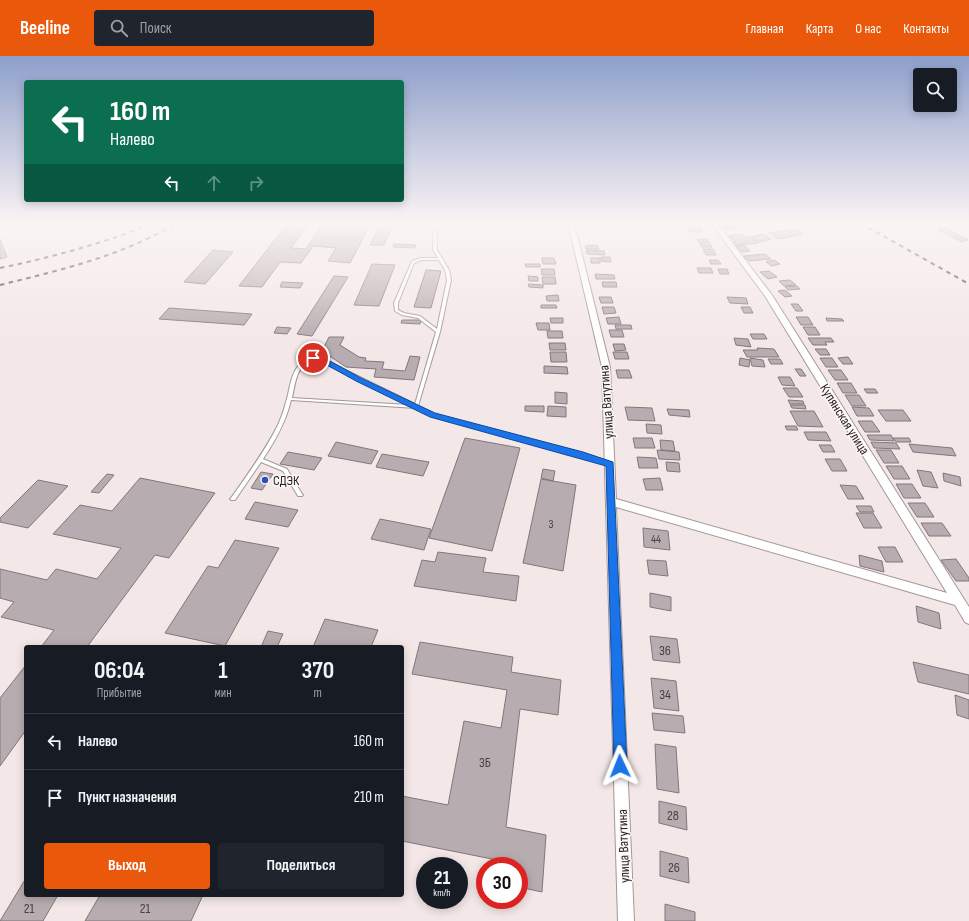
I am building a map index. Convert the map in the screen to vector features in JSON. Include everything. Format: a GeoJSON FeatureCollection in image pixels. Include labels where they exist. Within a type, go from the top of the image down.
{"type":"FeatureCollection","features":[{"type":"Feature","properties":{"kind":"street","name":"улица Ватутина"},"geometry":{"type":"LineString","coordinates":[[581,263],[606,367],[626,921]]}},
{"type":"Feature","properties":{"kind":"street","name":"Купянская улица"},"geometry":{"type":"LineString","coordinates":[[744,263],[768,295],[969,618]]}},
{"type":"Feature","properties":{"kind":"street"},"geometry":{"type":"LineString","coordinates":[[612,502],[958,601]]}},
{"type":"Feature","properties":{"kind":"lane"},"geometry":{"type":"LineString","coordinates":[[412,263],[396,303],[396,310],[403,314],[419,317],[438,332]]}},
{"type":"Feature","properties":{"kind":"lane"},"geometry":{"type":"LineString","coordinates":[[416,407],[438,332],[448,280],[447,270],[443,263]]}},
{"type":"Feature","properties":{"kind":"lane"},"geometry":{"type":"LineString","coordinates":[[233,499],[271,444],[286,412],[298,369],[313,358],[327,362],[432,415],[576,453],[610,464]]}},
{"type":"Feature","properties":{"kind":"lane"},"geometry":{"type":"LineString","coordinates":[[290,399],[416,407]]}},
{"type":"Feature","properties":{"kind":"lane"},"geometry":{"type":"LineString","coordinates":[[260,460],[285,470],[300,495]]}},
{"type":"Feature","properties":{"kind":"building"},"geometry":{"type":"Polygon","coordinates":[[[201,263],[223,263],[205,284],[184,282],[201,263]]]}},
{"type":"Feature","properties":{"kind":"building"},"geometry":{"type":"Polygon","coordinates":[[[257,263],[279,263],[262,287],[239,286],[257,263]]]}},
{"type":"Feature","properties":{"kind":"building"},"geometry":{"type":"Polygon","coordinates":[[[768,263],[780,264],[772,266],[768,263]]]}},
{"type":"Feature","properties":{"kind":"building"},"geometry":{"type":"Polygon","coordinates":[[[372,264],[395,265],[379,306],[354,305],[372,264]]]}},
{"type":"Feature","properties":{"kind":"building"},"geometry":{"type":"Polygon","coordinates":[[[525,264],[540,264],[540,267],[526,267],[525,264]]]}},
{"type":"Feature","properties":{"kind":"building"},"geometry":{"type":"Polygon","coordinates":[[[697,268],[711,268],[713,273],[699,273],[697,268]]]}},
{"type":"Feature","properties":{"kind":"building"},"geometry":{"type":"Polygon","coordinates":[[[541,269],[554,269],[555,275],[542,275],[541,269]]]}},
{"type":"Feature","properties":{"kind":"building"},"geometry":{"type":"Polygon","coordinates":[[[718,269],[727,269],[729,274],[720,274],[718,269]]]}},
{"type":"Feature","properties":{"kind":"building"},"geometry":{"type":"Polygon","coordinates":[[[426,270],[441,271],[431,308],[414,307],[426,270]]]}},
{"type":"Feature","properties":{"kind":"building"},"geometry":{"type":"Polygon","coordinates":[[[769,271],[777,277],[768,279],[760,272],[769,271]]]}},
{"type":"Feature","properties":{"kind":"building"},"geometry":{"type":"Polygon","coordinates":[[[595,274],[614,275],[615,279],[596,279],[595,274]]]}},
{"type":"Feature","properties":{"kind":"building"},"geometry":{"type":"Polygon","coordinates":[[[334,276],[348,277],[312,336],[297,334],[334,276]]]}},
{"type":"Feature","properties":{"kind":"building"},"geometry":{"type":"Polygon","coordinates":[[[528,276],[538,277],[538,281],[529,281],[528,276]]]}},
{"type":"Feature","properties":{"kind":"building"},"geometry":{"type":"Polygon","coordinates":[[[542,277],[555,277],[556,284],[543,284],[542,277]]]}},
{"type":"Feature","properties":{"kind":"building"},"geometry":{"type":"Polygon","coordinates":[[[790,280],[796,285],[784,286],[779,281],[790,280]]]}},
{"type":"Feature","properties":{"kind":"building"},"geometry":{"type":"Polygon","coordinates":[[[282,282],[303,283],[300,288],[280,287],[282,282]]]}},
{"type":"Feature","properties":{"kind":"building"},"geometry":{"type":"Polygon","coordinates":[[[602,282],[616,282],[617,287],[603,287],[602,282]]]}},
{"type":"Feature","properties":{"kind":"building"},"geometry":{"type":"Polygon","coordinates":[[[528,284],[543,285],[543,288],[529,287],[528,284]]]}},
{"type":"Feature","properties":{"kind":"building"},"geometry":{"type":"Polygon","coordinates":[[[797,286],[800,289],[788,290],[785,287],[797,286]]]}},
{"type":"Feature","properties":{"kind":"building"},"geometry":{"type":"Polygon","coordinates":[[[785,290],[792,296],[785,297],[778,291],[785,290]]]}},
{"type":"Feature","properties":{"kind":"building"},"geometry":{"type":"Polygon","coordinates":[[[558,295],[559,301],[547,301],[546,296],[558,295]]]}},
{"type":"Feature","properties":{"kind":"building"},"geometry":{"type":"Polygon","coordinates":[[[599,297],[611,297],[613,303],[601,303],[599,297]]]}},
{"type":"Feature","properties":{"kind":"building"},"geometry":{"type":"Polygon","coordinates":[[[727,297],[746,298],[748,304],[730,303],[727,297]]]}},
{"type":"Feature","properties":{"kind":"building"},"geometry":{"type":"Polygon","coordinates":[[[791,304],[798,304],[803,311],[796,311],[791,304]]]}},
{"type":"Feature","properties":{"kind":"building"},"geometry":{"type":"Polygon","coordinates":[[[541,305],[556,305],[557,308],[541,308],[541,305]]]}},
{"type":"Feature","properties":{"kind":"building"},"geometry":{"type":"Polygon","coordinates":[[[602,307],[614,307],[616,313],[604,314],[602,307]]]}},
{"type":"Feature","properties":{"kind":"building"},"geometry":{"type":"Polygon","coordinates":[[[741,307],[750,307],[753,313],[744,313],[741,307]]]}},
{"type":"Feature","properties":{"kind":"building"},"geometry":{"type":"Polygon","coordinates":[[[169,308],[252,314],[244,325],[159,319],[169,308]]]}},
{"type":"Feature","properties":{"kind":"building"},"geometry":{"type":"Polygon","coordinates":[[[619,317],[621,324],[608,324],[606,318],[619,317]]]}},
{"type":"Feature","properties":{"kind":"building"},"geometry":{"type":"Polygon","coordinates":[[[796,317],[808,317],[813,325],[801,325],[796,317]]]}},
{"type":"Feature","properties":{"kind":"building"},"geometry":{"type":"Polygon","coordinates":[[[550,318],[563,318],[563,323],[551,323],[550,318]]]}},
{"type":"Feature","properties":{"kind":"building"},"geometry":{"type":"Polygon","coordinates":[[[826,318],[842,319],[844,321],[827,321],[826,318]]]}},
{"type":"Feature","properties":{"kind":"building"},"geometry":{"type":"Polygon","coordinates":[[[402,320],[421,320],[420,324],[401,323],[402,320]]]}},
{"type":"Feature","properties":{"kind":"building"},"geometry":{"type":"Polygon","coordinates":[[[536,323],[549,323],[550,330],[538,330],[536,323]]]}},
{"type":"Feature","properties":{"kind":"building"},"geometry":{"type":"Polygon","coordinates":[[[615,325],[631,325],[632,329],[616,329],[615,325]]]}},
{"type":"Feature","properties":{"kind":"building"},"geometry":{"type":"Polygon","coordinates":[[[277,327],[291,328],[287,334],[274,333],[277,327]]]}},
{"type":"Feature","properties":{"kind":"building"},"geometry":{"type":"Polygon","coordinates":[[[803,327],[815,327],[820,335],[808,335],[803,327]]]}},
{"type":"Feature","properties":{"kind":"building"},"geometry":{"type":"Polygon","coordinates":[[[609,330],[622,330],[624,337],[611,337],[609,330]]]}},
{"type":"Feature","properties":{"kind":"building"},"geometry":{"type":"Polygon","coordinates":[[[547,331],[562,331],[563,338],[548,338],[547,331]]]}},
{"type":"Feature","properties":{"kind":"building"},"geometry":{"type":"Polygon","coordinates":[[[750,334],[764,334],[767,339],[753,339],[750,334]]]}},
{"type":"Feature","properties":{"kind":"building"},"geometry":{"type":"Polygon","coordinates":[[[329,337],[344,337],[340,345],[359,357],[366,358],[365,361],[384,362],[382,369],[405,371],[410,356],[420,357],[414,380],[374,377],[376,369],[346,367],[322,351],[329,337]]]}},
{"type":"Feature","properties":{"kind":"building"},"geometry":{"type":"Polygon","coordinates":[[[734,338],[748,339],[751,347],[736,345],[734,338]]]}},
{"type":"Feature","properties":{"kind":"building"},"geometry":{"type":"Polygon","coordinates":[[[808,338],[831,338],[834,342],[825,342],[827,345],[813,345],[808,338]]]}},
{"type":"Feature","properties":{"kind":"building"},"geometry":{"type":"Polygon","coordinates":[[[549,343],[565,343],[566,350],[550,350],[549,343]]]}},
{"type":"Feature","properties":{"kind":"building"},"geometry":{"type":"Polygon","coordinates":[[[613,344],[624,344],[626,350],[615,351],[613,344]]]}},
{"type":"Feature","properties":{"kind":"building"},"geometry":{"type":"Polygon","coordinates":[[[757,348],[774,349],[779,357],[747,357],[743,350],[758,350],[757,348]]]}},
{"type":"Feature","properties":{"kind":"building"},"geometry":{"type":"Polygon","coordinates":[[[815,349],[826,349],[830,355],[820,355],[815,349]]]}},
{"type":"Feature","properties":{"kind":"building"},"geometry":{"type":"Polygon","coordinates":[[[550,352],[566,352],[567,362],[551,362],[550,352]]]}},
{"type":"Feature","properties":{"kind":"building"},"geometry":{"type":"Polygon","coordinates":[[[613,352],[627,352],[629,359],[615,359],[613,352]]]}},
{"type":"Feature","properties":{"kind":"building"},"geometry":{"type":"Polygon","coordinates":[[[848,357],[853,364],[843,364],[838,358],[848,357]]]}},
{"type":"Feature","properties":{"kind":"building"},"geometry":{"type":"Polygon","coordinates":[[[740,358],[750,360],[749,367],[739,365],[740,358]]]}},
{"type":"Feature","properties":{"kind":"building"},"geometry":{"type":"Polygon","coordinates":[[[750,358],[763,360],[765,367],[752,366],[750,358]]]}},
{"type":"Feature","properties":{"kind":"building"},"geometry":{"type":"Polygon","coordinates":[[[820,358],[832,358],[838,367],[826,367],[820,358]]]}},
{"type":"Feature","properties":{"kind":"building"},"geometry":{"type":"Polygon","coordinates":[[[768,359],[780,359],[783,364],[771,364],[768,359]]]}},
{"type":"Feature","properties":{"kind":"building"},"geometry":{"type":"Polygon","coordinates":[[[544,366],[567,367],[568,374],[544,373],[544,366]]]}},
{"type":"Feature","properties":{"kind":"building"},"geometry":{"type":"Polygon","coordinates":[[[795,369],[801,369],[806,376],[800,376],[795,369]]]}},
{"type":"Feature","properties":{"kind":"building"},"geometry":{"type":"Polygon","coordinates":[[[616,370],[629,370],[632,378],[618,378],[616,370]]]}},
{"type":"Feature","properties":{"kind":"building"},"geometry":{"type":"Polygon","coordinates":[[[828,370],[841,370],[848,380],[835,380],[828,370]]]}},
{"type":"Feature","properties":{"kind":"building"},"geometry":{"type":"Polygon","coordinates":[[[778,377],[790,377],[795,386],[782,385],[778,377]]]}},
{"type":"Feature","properties":{"kind":"building"},"geometry":{"type":"Polygon","coordinates":[[[837,383],[851,383],[857,393],[843,393],[837,383]]]}},
{"type":"Feature","properties":{"kind":"building"},"geometry":{"type":"Polygon","coordinates":[[[783,388],[797,388],[803,397],[789,397],[783,388]]]}},
{"type":"Feature","properties":{"kind":"building"},"geometry":{"type":"Polygon","coordinates":[[[864,389],[875,389],[878,393],[867,393],[864,389]]]}},
{"type":"Feature","properties":{"kind":"building"},"geometry":{"type":"Polygon","coordinates":[[[555,392],[567,393],[567,404],[555,403],[555,392]]]}},
{"type":"Feature","properties":{"kind":"building"},"geometry":{"type":"Polygon","coordinates":[[[845,395],[859,395],[866,406],[852,406],[845,395]]]}},
{"type":"Feature","properties":{"kind":"building"},"geometry":{"type":"Polygon","coordinates":[[[788,400],[803,401],[804,404],[790,404],[788,400]]]}},
{"type":"Feature","properties":{"kind":"building"},"geometry":{"type":"Polygon","coordinates":[[[790,405],[805,405],[806,409],[792,408],[790,405]]]}},
{"type":"Feature","properties":{"kind":"building"},"geometry":{"type":"Polygon","coordinates":[[[525,406],[544,406],[544,412],[525,411],[525,406]]]}},
{"type":"Feature","properties":{"kind":"building"},"geometry":{"type":"Polygon","coordinates":[[[548,406],[566,407],[566,417],[547,416],[548,406]]]}},
{"type":"Feature","properties":{"kind":"building"},"geometry":{"type":"Polygon","coordinates":[[[625,407],[652,408],[655,421],[628,420],[625,407]]]}},
{"type":"Feature","properties":{"kind":"building"},"geometry":{"type":"Polygon","coordinates":[[[852,407],[869,408],[874,416],[857,416],[852,407]]]}},
{"type":"Feature","properties":{"kind":"building"},"geometry":{"type":"Polygon","coordinates":[[[667,409],[689,410],[690,417],[669,415],[667,409]]]}},
{"type":"Feature","properties":{"kind":"building"},"geometry":{"type":"Polygon","coordinates":[[[878,410],[903,410],[911,421],[886,421],[878,410]]]}},
{"type":"Feature","properties":{"kind":"building"},"geometry":{"type":"Polygon","coordinates":[[[790,411],[814,411],[823,427],[798,426],[790,411]]]}},
{"type":"Feature","properties":{"kind":"building"},"geometry":{"type":"Polygon","coordinates":[[[858,421],[872,421],[880,432],[865,432],[858,421]]]}},
{"type":"Feature","properties":{"kind":"building"},"geometry":{"type":"Polygon","coordinates":[[[646,424],[661,425],[662,434],[647,433],[646,424]]]}},
{"type":"Feature","properties":{"kind":"building"},"geometry":{"type":"Polygon","coordinates":[[[785,426],[796,426],[798,430],[787,430],[785,426]]]}},
{"type":"Feature","properties":{"kind":"building"},"geometry":{"type":"Polygon","coordinates":[[[804,432],[826,432],[831,441],[808,440],[804,432]]]}},
{"type":"Feature","properties":{"kind":"building"},"geometry":{"type":"Polygon","coordinates":[[[867,435],[891,435],[894,441],[870,440],[867,435]]]}},
{"type":"Feature","properties":{"kind":"building"},"geometry":{"type":"Polygon","coordinates":[[[465,438],[520,448],[492,551],[429,538],[465,438]]]}},
{"type":"Feature","properties":{"kind":"building"},"geometry":{"type":"Polygon","coordinates":[[[633,438],[652,438],[655,448],[635,448],[633,438]]]}},
{"type":"Feature","properties":{"kind":"building"},"geometry":{"type":"Polygon","coordinates":[[[893,438],[909,438],[911,442],[896,442],[893,438]]]}},
{"type":"Feature","properties":{"kind":"building"},"geometry":{"type":"Polygon","coordinates":[[[660,440],[673,441],[675,451],[661,450],[660,440]]]}},
{"type":"Feature","properties":{"kind":"building"},"geometry":{"type":"Polygon","coordinates":[[[336,442],[378,451],[371,464],[328,456],[336,442]]]}},
{"type":"Feature","properties":{"kind":"building"},"geometry":{"type":"Polygon","coordinates":[[[871,442],[896,443],[900,449],[874,448],[871,442]]]}},
{"type":"Feature","properties":{"kind":"building"},"geometry":{"type":"Polygon","coordinates":[[[909,444],[952,448],[956,456],[913,452],[909,444]]]}},
{"type":"Feature","properties":{"kind":"building"},"geometry":{"type":"Polygon","coordinates":[[[819,445],[831,445],[835,452],[823,452],[819,445]]]}},
{"type":"Feature","properties":{"kind":"building"},"geometry":{"type":"Polygon","coordinates":[[[657,450],[679,452],[680,460],[659,459],[657,450]]]}},
{"type":"Feature","properties":{"kind":"building"},"geometry":{"type":"Polygon","coordinates":[[[876,450],[891,450],[899,463],[884,463],[876,450]]]}},
{"type":"Feature","properties":{"kind":"building"},"geometry":{"type":"Polygon","coordinates":[[[288,452],[322,458],[314,470],[280,464],[288,452]]]}},
{"type":"Feature","properties":{"kind":"building"},"geometry":{"type":"Polygon","coordinates":[[[382,454],[429,462],[423,476],[376,467],[382,454]]]}},
{"type":"Feature","properties":{"kind":"building"},"geometry":{"type":"Polygon","coordinates":[[[637,457],[656,458],[658,468],[639,468],[637,457]]]}},
{"type":"Feature","properties":{"kind":"building"},"geometry":{"type":"Polygon","coordinates":[[[825,459],[840,459],[847,471],[832,471],[825,459]]]}},
{"type":"Feature","properties":{"kind":"building"},"geometry":{"type":"Polygon","coordinates":[[[666,462],[679,463],[680,472],[667,471],[666,462]]]}},
{"type":"Feature","properties":{"kind":"building"},"geometry":{"type":"Polygon","coordinates":[[[886,466],[902,466],[910,479],[894,479],[886,466]]]}},
{"type":"Feature","properties":{"kind":"building"},"geometry":{"type":"Polygon","coordinates":[[[543,469],[555,471],[553,481],[541,478],[543,469]]]}},
{"type":"Feature","properties":{"kind":"building"},"geometry":{"type":"Polygon","coordinates":[[[917,470],[931,472],[938,488],[923,486],[917,470]]]}},
{"type":"Feature","properties":{"kind":"building"},"geometry":{"type":"Polygon","coordinates":[[[261,472],[273,474],[262,490],[251,488],[261,472]]]}},
{"type":"Feature","properties":{"kind":"building"},"geometry":{"type":"Polygon","coordinates":[[[943,473],[960,477],[961,486],[944,481],[943,473]]]}},
{"type":"Feature","properties":{"kind":"building"},"geometry":{"type":"Polygon","coordinates":[[[107,474],[114,475],[99,493],[91,492],[107,474]]]}},
{"type":"Feature","properties":{"kind":"building"},"geometry":{"type":"Polygon","coordinates":[[[140,478],[215,493],[169,558],[155,555],[88,645],[43,645],[54,630],[1,617],[14,602],[0,598],[0,569],[47,580],[56,569],[97,579],[121,548],[53,534],[80,505],[112,511],[140,478]]]}},
{"type":"Feature","properties":{"kind":"building"},"geometry":{"type":"Polygon","coordinates":[[[660,478],[663,490],[646,490],[643,479],[660,478]]]}},
{"type":"Feature","properties":{"kind":"building"},"geometry":{"type":"Polygon","coordinates":[[[541,479],[576,485],[563,571],[523,563],[541,479]]]}},
{"type":"Feature","properties":{"kind":"building"},"geometry":{"type":"Polygon","coordinates":[[[38,480],[68,486],[28,528],[0,522],[0,518],[38,480]]]}},
{"type":"Feature","properties":{"kind":"building"},"geometry":{"type":"Polygon","coordinates":[[[896,484],[912,484],[921,498],[904,498],[896,484]]]}},
{"type":"Feature","properties":{"kind":"building"},"geometry":{"type":"Polygon","coordinates":[[[840,485],[856,486],[864,499],[848,499],[840,485]]]}},
{"type":"Feature","properties":{"kind":"building"},"geometry":{"type":"Polygon","coordinates":[[[255,502],[298,510],[288,527],[245,519],[255,502]]]}},
{"type":"Feature","properties":{"kind":"building"},"geometry":{"type":"Polygon","coordinates":[[[908,503],[925,503],[934,517],[917,517],[908,503]]]}},
{"type":"Feature","properties":{"kind":"building"},"geometry":{"type":"Polygon","coordinates":[[[856,506],[871,506],[874,512],[860,512],[856,506]]]}},
{"type":"Feature","properties":{"kind":"building"},"geometry":{"type":"Polygon","coordinates":[[[856,513],[873,513],[882,528],[864,528],[856,513]]]}},
{"type":"Feature","properties":{"kind":"building"},"geometry":{"type":"Polygon","coordinates":[[[380,519],[431,529],[424,550],[371,539],[380,519]]]}},
{"type":"Feature","properties":{"kind":"building"},"geometry":{"type":"Polygon","coordinates":[[[921,523],[942,523],[951,536],[929,536],[921,523]]]}},
{"type":"Feature","properties":{"kind":"building"},"geometry":{"type":"Polygon","coordinates":[[[643,528],[668,531],[670,550],[644,547],[643,528]]]}},
{"type":"Feature","properties":{"kind":"building"},"geometry":{"type":"Polygon","coordinates":[[[235,540],[279,548],[226,645],[165,633],[208,566],[218,568],[235,540]]]}},
{"type":"Feature","properties":{"kind":"building"},"geometry":{"type":"Polygon","coordinates":[[[878,547],[895,547],[903,562],[886,562],[878,547]]]}},
{"type":"Feature","properties":{"kind":"building"},"geometry":{"type":"Polygon","coordinates":[[[438,552],[486,558],[483,572],[519,576],[516,601],[414,586],[422,560],[435,562],[438,552]]]}},
{"type":"Feature","properties":{"kind":"building"},"geometry":{"type":"Polygon","coordinates":[[[859,555],[882,561],[884,572],[860,566],[859,555]]]}},
{"type":"Feature","properties":{"kind":"building"},"geometry":{"type":"Polygon","coordinates":[[[956,559],[969,578],[969,581],[956,581],[941,560],[956,559]]]}},
{"type":"Feature","properties":{"kind":"building"},"geometry":{"type":"Polygon","coordinates":[[[647,560],[666,561],[668,576],[649,574],[647,560]]]}},
{"type":"Feature","properties":{"kind":"building"},"geometry":{"type":"Polygon","coordinates":[[[650,593],[671,597],[671,611],[650,607],[650,593]]]}},
{"type":"Feature","properties":{"kind":"building"},"geometry":{"type":"Polygon","coordinates":[[[916,606],[939,613],[941,629],[918,622],[916,606]]]}},
{"type":"Feature","properties":{"kind":"building"},"geometry":{"type":"Polygon","coordinates":[[[325,619],[378,630],[372,645],[314,645],[325,619]]]}},
{"type":"Feature","properties":{"kind":"building"},"geometry":{"type":"Polygon","coordinates":[[[268,631],[283,634],[278,645],[262,645],[268,631]]]}},
{"type":"Feature","properties":{"kind":"building"},"geometry":{"type":"Polygon","coordinates":[[[650,636],[677,639],[680,663],[653,660],[650,636]]]}},
{"type":"Feature","properties":{"kind":"building"},"geometry":{"type":"Polygon","coordinates":[[[420,642],[513,657],[511,672],[561,680],[558,715],[520,709],[506,827],[546,835],[542,892],[528,889],[528,857],[482,857],[404,841],[404,796],[448,805],[464,721],[501,728],[507,690],[412,674],[420,642]]]}},
{"type":"Feature","properties":{"kind":"building"},"geometry":{"type":"Polygon","coordinates":[[[913,662],[969,675],[969,694],[918,682],[913,662]]]}},
{"type":"Feature","properties":{"kind":"building"},"geometry":{"type":"Polygon","coordinates":[[[24,668],[24,733],[0,766],[0,698],[24,668]]]}},
{"type":"Feature","properties":{"kind":"building"},"geometry":{"type":"Polygon","coordinates":[[[651,678],[676,681],[679,711],[654,708],[651,678]]]}},
{"type":"Feature","properties":{"kind":"building"},"geometry":{"type":"Polygon","coordinates":[[[955,695],[969,700],[969,719],[957,715],[955,695]]]}},
{"type":"Feature","properties":{"kind":"building"},"geometry":{"type":"Polygon","coordinates":[[[652,713],[683,716],[685,733],[654,730],[652,713]]]}},
{"type":"Feature","properties":{"kind":"building"},"geometry":{"type":"Polygon","coordinates":[[[655,744],[676,747],[679,793],[657,789],[655,744]]]}},
{"type":"Feature","properties":{"kind":"building"},"geometry":{"type":"Polygon","coordinates":[[[659,801],[686,807],[687,830],[659,823],[659,801]]]}},
{"type":"Feature","properties":{"kind":"building"},"geometry":{"type":"Polygon","coordinates":[[[660,851],[688,858],[689,883],[660,876],[660,851]]]}},
{"type":"Feature","properties":{"kind":"building"},"geometry":{"type":"Polygon","coordinates":[[[24,881],[24,897],[57,897],[43,921],[0,921],[24,881]]]}},
{"type":"Feature","properties":{"kind":"building"},"geometry":{"type":"Polygon","coordinates":[[[99,897],[202,897],[191,921],[85,921],[99,897]]]}},
{"type":"Feature","properties":{"kind":"building"},"geometry":{"type":"Polygon","coordinates":[[[665,904],[695,912],[695,921],[665,921],[665,904]]]}},
{"type":"Feature","properties":{"kind":"railway"},"geometry":{"type":"LineString","coordinates":[[0,268],[20,263]]}},
{"type":"Feature","properties":{"kind":"railway"},"geometry":{"type":"LineString","coordinates":[[0,285],[82,263]]}},
{"type":"Feature","properties":{"kind":"railway"},"geometry":{"type":"LineString","coordinates":[[932,263],[969,284]]}},
{"type":"Feature","properties":{"kind":"place","name":"СДЭК"},"geometry":{"type":"Point","coordinates":[265,480]}},
{"type":"Feature","properties":{"kind":"route"},"geometry":{"type":"LineString","coordinates":[[313,358],[327,362],[359,380],[432,415],[583,455],[610,464],[620,766]]}}]}
